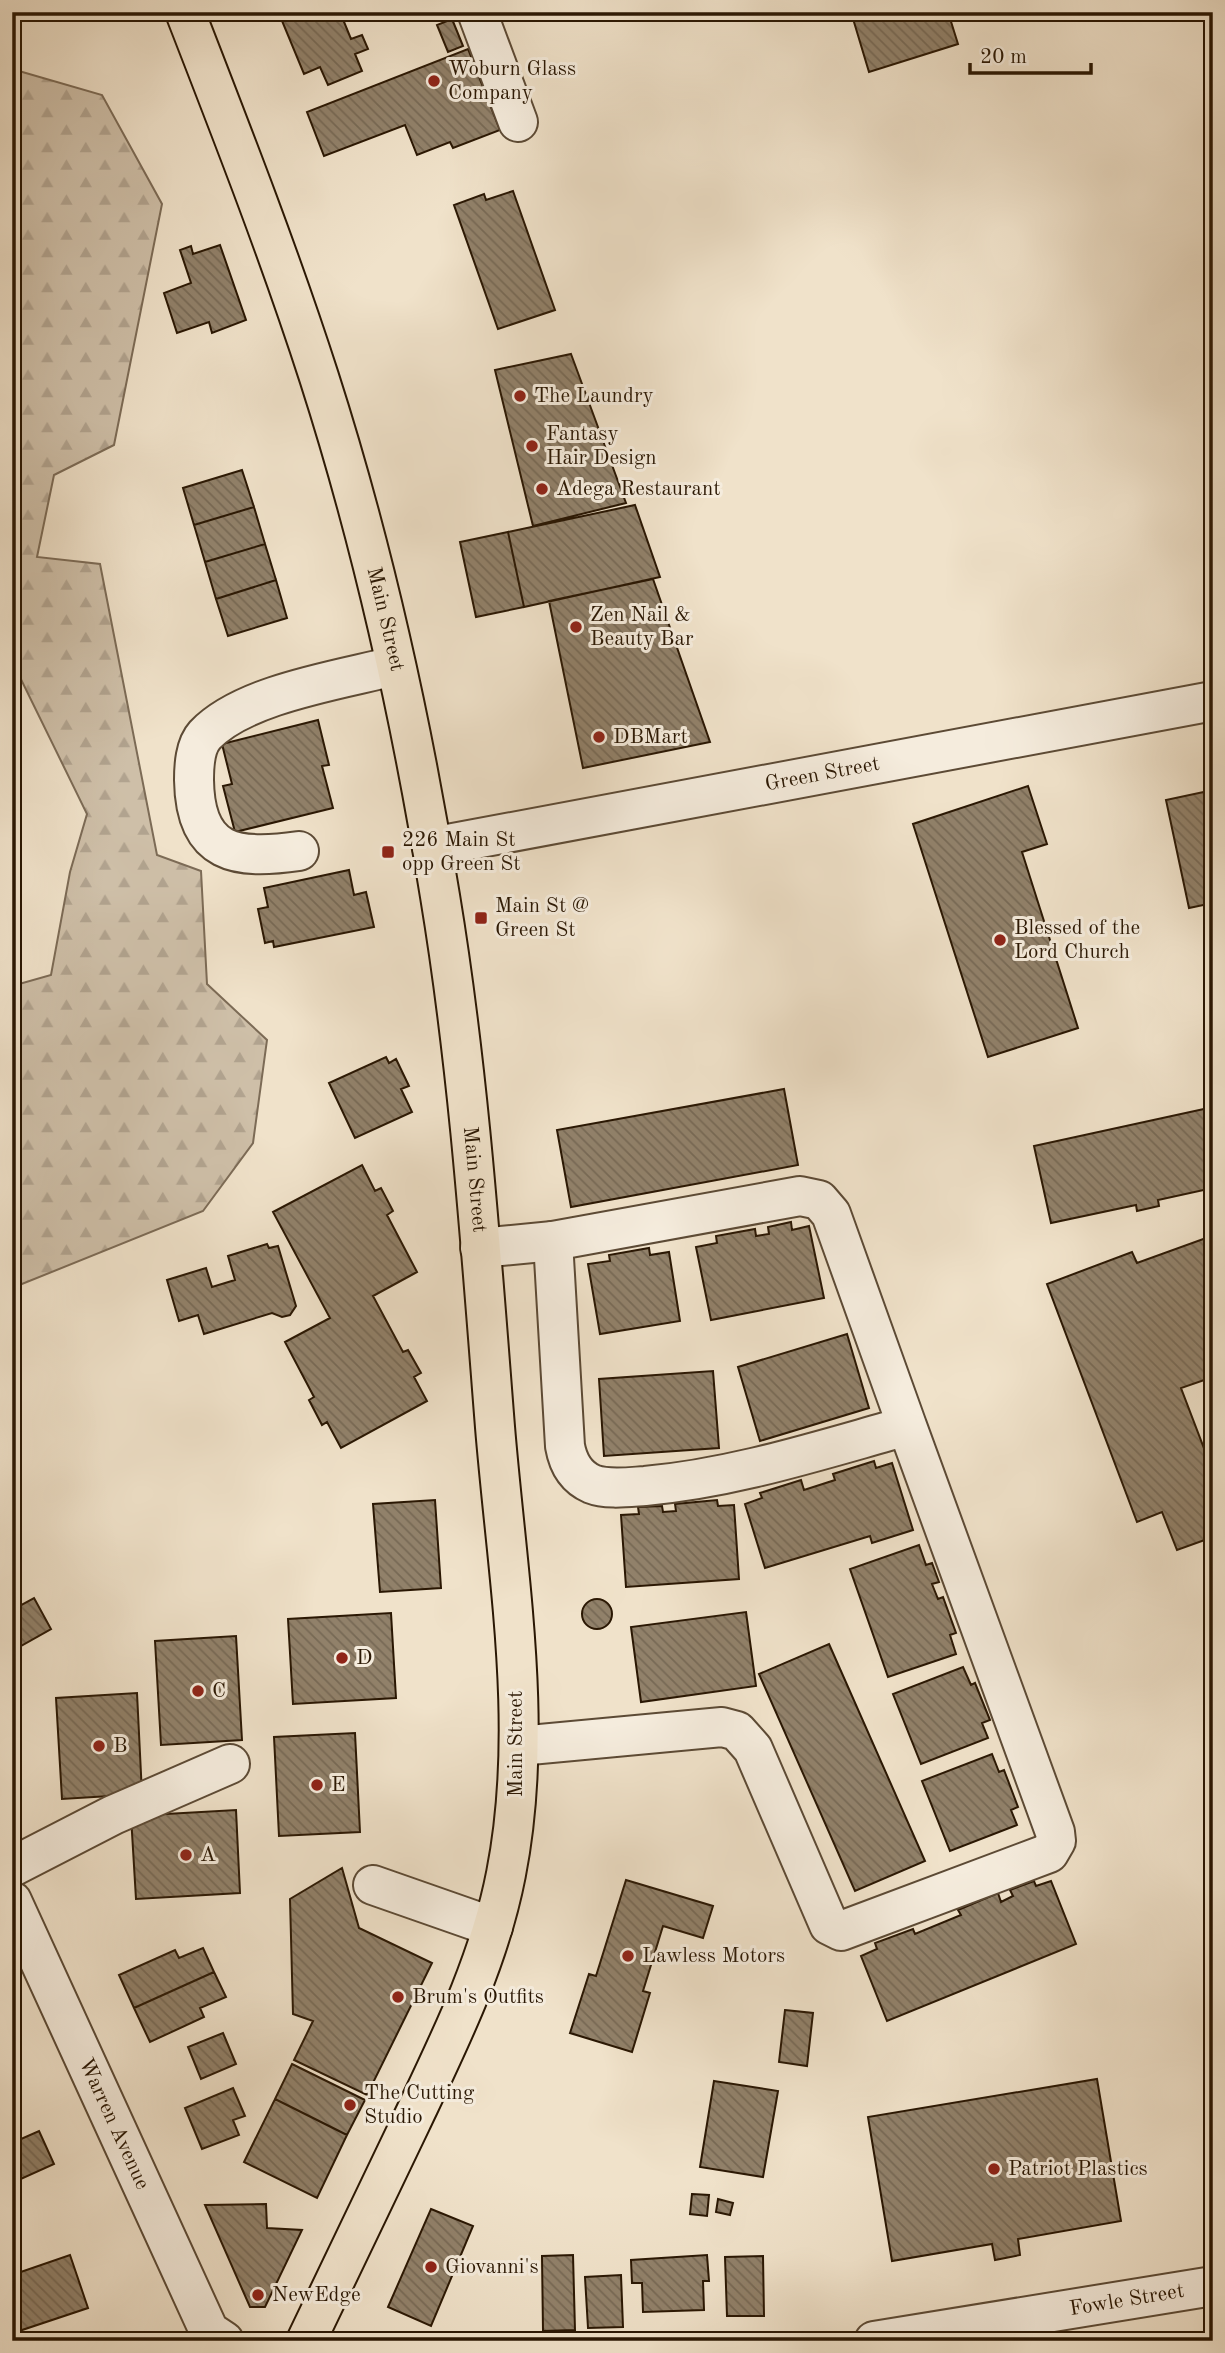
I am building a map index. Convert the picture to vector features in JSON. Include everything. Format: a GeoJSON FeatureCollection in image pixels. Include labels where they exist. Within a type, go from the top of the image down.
{"type":"FeatureCollection","features":[{"type":"Feature","properties":{"kind":"main road","name":"Main Street"},"geometry":{"type":"LineString","coordinates":[[185,12],[255,191],[319,377],[349,480],[394,666],[432,847],[450,966],[480,1248],[519,1746],[511,1846],[493,1927],[459,2020],[306,2341]]}},
{"type":"Feature","properties":{"kind":"street"},"geometry":{"type":"LineString","coordinates":[[477,12],[518,122]]}},
{"type":"Feature","properties":{"kind":"street"},"geometry":{"type":"LineString","coordinates":[[299,851],[268,855],[235,851],[214,843],[201,828],[194,785],[194,761],[203,737],[248,705],[394,666]]}},
{"type":"Feature","properties":{"kind":"street","name":"Green Street"},"geometry":{"type":"LineString","coordinates":[[432,847],[1213,701]]}},
{"type":"Feature","properties":{"kind":"street"},"geometry":{"type":"LineString","coordinates":[[480,1248],[553,1241],[800,1196],[819,1200],[831,1214],[1056,1841],[1049,1853],[841,1931],[829,1924],[753,1749],[737,1731],[714,1727],[519,1746]]}},
{"type":"Feature","properties":{"kind":"street"},"geometry":{"type":"LineString","coordinates":[[553,1241],[565,1446],[571,1465],[584,1479],[603,1486],[630,1487],[709,1477],[756,1469],[907,1426]]}},
{"type":"Feature","properties":{"kind":"street"},"geometry":{"type":"LineString","coordinates":[[12,1867],[113,1815],[230,1765]]}},
{"type":"Feature","properties":{"kind":"street"},"geometry":{"type":"LineString","coordinates":[[373,1885],[493,1927]]}},
{"type":"Feature","properties":{"kind":"street","name":"Warren Avenue"},"geometry":{"type":"LineString","coordinates":[[12,1901],[204,2338]]}},
{"type":"Feature","properties":{"kind":"street","name":"Fowle Street"},"geometry":{"type":"LineString","coordinates":[[874,2341],[957,2334],[1213,2286]]}},
{"type":"Feature","properties":{"kind":"green space"},"geometry":{"type":"Polygon","coordinates":[[[12,69],[102,95],[162,204],[114,445],[54,475],[37,557],[100,564],[157,855],[201,871],[207,984],[267,1040],[253,1143],[203,1211],[12,1288],[12,986],[51,975],[70,872],[87,814],[12,661],[12,69]]]}},
{"type":"Feature","properties":{"kind":"building"},"geometry":{"type":"Polygon","coordinates":[[[289,12],[340,12],[351,39],[362,35],[368,49],[355,54],[362,71],[328,85],[320,67],[304,74],[280,16],[289,12]]]}},
{"type":"Feature","properties":{"kind":"building"},"geometry":{"type":"Polygon","coordinates":[[[851,12],[948,12],[958,44],[869,72],[851,12]]]}},
{"type":"Feature","properties":{"kind":"building"},"geometry":{"type":"Polygon","coordinates":[[[452,19],[463,46],[448,52],[437,25],[452,19]]]}},
{"type":"Feature","properties":{"kind":"building","name":"Woburn Glass Company"},"geometry":{"type":"Polygon","coordinates":[[[468,49],[500,130],[453,148],[450,142],[417,155],[405,125],[324,156],[307,112],[468,49]]]}},
{"type":"Feature","properties":{"kind":"building"},"geometry":{"type":"Polygon","coordinates":[[[513,191],[555,310],[498,329],[454,205],[484,194],[486,200],[513,191]]]}},
{"type":"Feature","properties":{"kind":"building"},"geometry":{"type":"Polygon","coordinates":[[[220,245],[246,320],[212,333],[209,322],[177,333],[164,293],[191,283],[180,250],[191,246],[193,254],[220,245]]]}},
{"type":"Feature","properties":{"kind":"building"},"geometry":{"type":"Polygon","coordinates":[[[571,354],[626,503],[533,526],[495,370],[571,354]]]}},
{"type":"Feature","properties":{"kind":"building"},"geometry":{"type":"Polygon","coordinates":[[[242,470],[254,507],[194,525],[183,488],[242,470]]]}},
{"type":"Feature","properties":{"kind":"building"},"geometry":{"type":"Polygon","coordinates":[[[635,505],[660,577],[524,607],[508,532],[635,505]]]}},
{"type":"Feature","properties":{"kind":"building"},"geometry":{"type":"Polygon","coordinates":[[[254,507],[265,544],[205,562],[194,525],[254,507]]]}},
{"type":"Feature","properties":{"kind":"building"},"geometry":{"type":"Polygon","coordinates":[[[508,532],[524,607],[476,617],[460,542],[508,532]]]}},
{"type":"Feature","properties":{"kind":"building"},"geometry":{"type":"Polygon","coordinates":[[[265,544],[276,580],[216,599],[205,562],[265,544]]]}},
{"type":"Feature","properties":{"kind":"building"},"geometry":{"type":"Polygon","coordinates":[[[653,579],[710,742],[583,768],[549,601],[653,579]]]}},
{"type":"Feature","properties":{"kind":"building"},"geometry":{"type":"Polygon","coordinates":[[[276,580],[287,618],[228,636],[216,599],[276,580]]]}},
{"type":"Feature","properties":{"kind":"building"},"geometry":{"type":"Polygon","coordinates":[[[318,720],[329,765],[322,766],[333,808],[235,832],[223,786],[232,784],[222,744],[318,720]]]}},
{"type":"Feature","properties":{"kind":"building","name":"Blessed of the Lord Church"},"geometry":{"type":"Polygon","coordinates":[[[1028,786],[1047,844],[1022,852],[1078,1028],[988,1057],[913,824],[1028,786]]]}},
{"type":"Feature","properties":{"kind":"building"},"geometry":{"type":"Polygon","coordinates":[[[1213,790],[1213,903],[1189,908],[1166,800],[1213,790]]]}},
{"type":"Feature","properties":{"kind":"building"},"geometry":{"type":"Polygon","coordinates":[[[349,870],[354,895],[366,892],[374,927],[274,947],[273,941],[265,943],[258,909],[268,907],[264,888],[349,870]]]}},
{"type":"Feature","properties":{"kind":"building"},"geometry":{"type":"Polygon","coordinates":[[[386,1057],[389,1063],[396,1059],[409,1086],[401,1089],[412,1112],[355,1138],[329,1083],[386,1057]]]}},
{"type":"Feature","properties":{"kind":"building"},"geometry":{"type":"Polygon","coordinates":[[[784,1089],[798,1165],[571,1207],[557,1130],[784,1089]]]}},
{"type":"Feature","properties":{"kind":"building"},"geometry":{"type":"Polygon","coordinates":[[[1213,1107],[1213,1188],[1158,1200],[1159,1206],[1137,1211],[1136,1205],[1051,1223],[1034,1146],[1213,1107]]]}},
{"type":"Feature","properties":{"kind":"building"},"geometry":{"type":"Polygon","coordinates":[[[362,1165],[375,1191],[381,1188],[393,1211],[387,1215],[417,1272],[373,1296],[403,1352],[408,1350],[421,1373],[414,1377],[427,1401],[341,1448],[327,1422],[322,1425],[309,1400],[314,1397],[285,1342],[330,1318],[273,1212],[362,1165]]]}},
{"type":"Feature","properties":{"kind":"building"},"geometry":{"type":"Polygon","coordinates":[[[791,1222],[792,1230],[809,1226],[824,1298],[711,1320],[696,1247],[717,1243],[716,1236],[755,1229],[756,1236],[769,1234],[768,1227],[791,1222]]]}},
{"type":"Feature","properties":{"kind":"building"},"geometry":{"type":"Polygon","coordinates":[[[1206,1238],[1213,1255],[1213,1377],[1181,1388],[1213,1472],[1213,1537],[1177,1550],[1162,1512],[1137,1522],[1047,1284],[1132,1252],[1137,1263],[1206,1238]]]}},
{"type":"Feature","properties":{"kind":"building"},"geometry":{"type":"Polygon","coordinates":[[[267,1244],[269,1248],[278,1246],[296,1306],[290,1315],[282,1317],[272,1313],[204,1334],[198,1315],[179,1321],[167,1280],[206,1268],[212,1287],[235,1280],[228,1256],[267,1244]]]}},
{"type":"Feature","properties":{"kind":"building"},"geometry":{"type":"Polygon","coordinates":[[[649,1248],[650,1255],[669,1252],[680,1321],[600,1334],[588,1264],[610,1261],[609,1255],[649,1248]]]}},
{"type":"Feature","properties":{"kind":"building"},"geometry":{"type":"Polygon","coordinates":[[[847,1334],[869,1408],[760,1441],[738,1367],[847,1334]]]}},
{"type":"Feature","properties":{"kind":"building"},"geometry":{"type":"Polygon","coordinates":[[[713,1371],[719,1448],[604,1456],[599,1379],[713,1371]]]}},
{"type":"Feature","properties":{"kind":"building"},"geometry":{"type":"Polygon","coordinates":[[[874,1461],[876,1468],[892,1463],[913,1530],[872,1543],[870,1536],[765,1568],[745,1504],[762,1498],[760,1493],[801,1480],[804,1490],[835,1480],[833,1474],[874,1461]]]}},
{"type":"Feature","properties":{"kind":"building"},"geometry":{"type":"Polygon","coordinates":[[[435,1500],[441,1588],[380,1592],[373,1504],[435,1500]]]}},
{"type":"Feature","properties":{"kind":"building"},"geometry":{"type":"Polygon","coordinates":[[[717,1500],[718,1506],[734,1505],[739,1579],[626,1587],[621,1515],[639,1514],[638,1507],[662,1506],[663,1512],[676,1511],[675,1504],[717,1500]]]}},
{"type":"Feature","properties":{"kind":"building"},"geometry":{"type":"Polygon","coordinates":[[[919,1545],[926,1565],[932,1563],[939,1582],[932,1584],[938,1599],[943,1597],[956,1633],[950,1635],[956,1654],[888,1677],[850,1569],[919,1545]]]}},
{"type":"Feature","properties":{"kind":"building"},"geometry":{"type":"Polygon","coordinates":[[[34,1598],[51,1629],[12,1651],[12,1610],[34,1598]]]}},
{"type":"Feature","properties":{"kind":"building"},"geometry":{"type":"Polygon","coordinates":[[[597,1599],[608,1603],[612,1614],[608,1625],[597,1629],[586,1625],[582,1614],[586,1603],[597,1599]]]}},
{"type":"Feature","properties":{"kind":"building"},"geometry":{"type":"Polygon","coordinates":[[[746,1612],[756,1686],[641,1702],[631,1627],[746,1612]]]}},
{"type":"Feature","properties":{"kind":"building","name":"D"},"geometry":{"type":"Polygon","coordinates":[[[391,1613],[396,1698],[293,1704],[288,1619],[391,1613]]]}},
{"type":"Feature","properties":{"kind":"building","name":"C"},"geometry":{"type":"Polygon","coordinates":[[[236,1636],[242,1740],[161,1745],[155,1641],[236,1636]]]}},
{"type":"Feature","properties":{"kind":"building"},"geometry":{"type":"Polygon","coordinates":[[[829,1644],[925,1861],[855,1891],[759,1674],[829,1644]]]}},
{"type":"Feature","properties":{"kind":"building"},"geometry":{"type":"Polygon","coordinates":[[[963,1667],[971,1685],[975,1683],[990,1720],[982,1723],[988,1738],[921,1764],[893,1694],[963,1667]]]}},
{"type":"Feature","properties":{"kind":"building","name":"B"},"geometry":{"type":"Polygon","coordinates":[[[137,1693],[142,1794],[62,1799],[56,1698],[137,1693]]]}},
{"type":"Feature","properties":{"kind":"building","name":"E"},"geometry":{"type":"Polygon","coordinates":[[[355,1733],[360,1832],[279,1836],[274,1737],[355,1733]]]}},
{"type":"Feature","properties":{"kind":"building"},"geometry":{"type":"Polygon","coordinates":[[[992,1754],[999,1772],[1004,1770],[1018,1807],[1011,1810],[1017,1825],[950,1851],[922,1781],[992,1754]]]}},
{"type":"Feature","properties":{"kind":"building","name":"A"},"geometry":{"type":"Polygon","coordinates":[[[236,1810],[240,1893],[136,1899],[131,1816],[236,1810]]]}},
{"type":"Feature","properties":{"kind":"building"},"geometry":{"type":"Polygon","coordinates":[[[342,1868],[359,1928],[432,1963],[367,2095],[294,2060],[313,2021],[293,2014],[290,1899],[342,1868]]]}},
{"type":"Feature","properties":{"kind":"building","name":"Lawless Motors"},"geometry":{"type":"Polygon","coordinates":[[[626,1880],[713,1906],[703,1938],[663,1926],[643,1991],[650,1993],[632,2052],[570,2033],[589,1974],[596,1976],[626,1880]]]}},
{"type":"Feature","properties":{"kind":"building"},"geometry":{"type":"Polygon","coordinates":[[[1034,1881],[1036,1886],[1051,1881],[1076,1944],[887,2021],[861,1956],[877,1949],[875,1943],[913,1929],[915,1934],[961,1915],[958,1910],[998,1893],[1001,1902],[1013,1896],[1010,1890],[1034,1881]]]}},
{"type":"Feature","properties":{"kind":"building"},"geometry":{"type":"Polygon","coordinates":[[[203,1948],[214,1972],[134,2008],[119,1975],[175,1950],[179,1958],[203,1948]]]}},
{"type":"Feature","properties":{"kind":"building"},"geometry":{"type":"Polygon","coordinates":[[[214,1972],[226,1997],[200,2008],[204,2017],[150,2042],[134,2008],[214,1972]]]}},
{"type":"Feature","properties":{"kind":"building"},"geometry":{"type":"Polygon","coordinates":[[[785,2010],[813,2013],[807,2066],[779,2062],[785,2010]]]}},
{"type":"Feature","properties":{"kind":"building"},"geometry":{"type":"Polygon","coordinates":[[[223,2033],[236,2064],[201,2079],[188,2047],[223,2033]]]}},
{"type":"Feature","properties":{"kind":"building"},"geometry":{"type":"Polygon","coordinates":[[[292,2064],[365,2100],[347,2135],[275,2099],[292,2064]]]}},
{"type":"Feature","properties":{"kind":"building","name":"Patriot Plastics"},"geometry":{"type":"Polygon","coordinates":[[[1097,2079],[1121,2221],[1018,2239],[1020,2255],[995,2260],[992,2244],[892,2261],[868,2117],[1097,2079]]]}},
{"type":"Feature","properties":{"kind":"building"},"geometry":{"type":"Polygon","coordinates":[[[714,2081],[778,2091],[763,2177],[700,2167],[714,2081]]]}},
{"type":"Feature","properties":{"kind":"building"},"geometry":{"type":"Polygon","coordinates":[[[233,2088],[245,2116],[233,2120],[239,2135],[202,2149],[185,2108],[233,2088]]]}},
{"type":"Feature","properties":{"kind":"building"},"geometry":{"type":"Polygon","coordinates":[[[275,2099],[347,2135],[317,2198],[244,2162],[275,2099]]]}},
{"type":"Feature","properties":{"kind":"building"},"geometry":{"type":"Polygon","coordinates":[[[39,2131],[54,2164],[12,2183],[12,2143],[39,2131]]]}},
{"type":"Feature","properties":{"kind":"building"},"geometry":{"type":"Polygon","coordinates":[[[692,2194],[709,2195],[707,2216],[690,2214],[692,2194]]]}},
{"type":"Feature","properties":{"kind":"building"},"geometry":{"type":"Polygon","coordinates":[[[718,2199],[733,2203],[730,2215],[716,2212],[718,2199]]]}},
{"type":"Feature","properties":{"kind":"building"},"geometry":{"type":"Polygon","coordinates":[[[266,2204],[267,2228],[302,2230],[265,2307],[250,2307],[205,2205],[266,2204]]]}},
{"type":"Feature","properties":{"kind":"building","name":"Giovanni's"},"geometry":{"type":"Polygon","coordinates":[[[431,2209],[473,2226],[431,2326],[388,2307],[431,2209]]]}},
{"type":"Feature","properties":{"kind":"building"},"geometry":{"type":"Polygon","coordinates":[[[70,2255],[88,2308],[13,2333],[12,2275],[70,2255]]]}},
{"type":"Feature","properties":{"kind":"building"},"geometry":{"type":"Polygon","coordinates":[[[573,2255],[575,2330],[543,2331],[542,2256],[573,2255]]]}},
{"type":"Feature","properties":{"kind":"building"},"geometry":{"type":"Polygon","coordinates":[[[707,2255],[709,2281],[703,2281],[704,2310],[643,2312],[642,2283],[632,2283],[631,2260],[707,2255]]]}},
{"type":"Feature","properties":{"kind":"building"},"geometry":{"type":"Polygon","coordinates":[[[763,2256],[764,2316],[727,2316],[725,2257],[763,2256]]]}},
{"type":"Feature","properties":{"kind":"building"},"geometry":{"type":"Polygon","coordinates":[[[621,2275],[623,2327],[588,2328],[585,2277],[621,2275]]]}},
{"type":"Feature","properties":{"kind":"place","name":"Woburn Glass Company"},"geometry":{"type":"Point","coordinates":[434,81]}},
{"type":"Feature","properties":{"kind":"place","name":"The Laundry"},"geometry":{"type":"Point","coordinates":[520,396]}},
{"type":"Feature","properties":{"kind":"place","name":"Fantasy Hair Design"},"geometry":{"type":"Point","coordinates":[532,446]}},
{"type":"Feature","properties":{"kind":"place","name":"Adega Restaurant"},"geometry":{"type":"Point","coordinates":[542,489]}},
{"type":"Feature","properties":{"kind":"place","name":"Zen Nail & Beauty Bar"},"geometry":{"type":"Point","coordinates":[576,627]}},
{"type":"Feature","properties":{"kind":"place","name":"DBMart"},"geometry":{"type":"Point","coordinates":[599,737]}},
{"type":"Feature","properties":{"kind":"place","name":"226 Main St opp Green St"},"geometry":{"type":"Point","coordinates":[388,852]}},
{"type":"Feature","properties":{"kind":"place","name":"Main St @ Green St"},"geometry":{"type":"Point","coordinates":[481,918]}},
{"type":"Feature","properties":{"kind":"place","name":"Blessed of the Lord Church"},"geometry":{"type":"Point","coordinates":[1000,940]}},
{"type":"Feature","properties":{"kind":"place","name":"D"},"geometry":{"type":"Point","coordinates":[342,1658]}},
{"type":"Feature","properties":{"kind":"place","name":"C"},"geometry":{"type":"Point","coordinates":[198,1691]}},
{"type":"Feature","properties":{"kind":"place","name":"B"},"geometry":{"type":"Point","coordinates":[99,1746]}},
{"type":"Feature","properties":{"kind":"place","name":"E"},"geometry":{"type":"Point","coordinates":[317,1785]}},
{"type":"Feature","properties":{"kind":"place","name":"A"},"geometry":{"type":"Point","coordinates":[186,1855]}},
{"type":"Feature","properties":{"kind":"place","name":"Lawless Motors"},"geometry":{"type":"Point","coordinates":[628,1956]}},
{"type":"Feature","properties":{"kind":"place","name":"Brum's Outfits"},"geometry":{"type":"Point","coordinates":[398,1997]}},
{"type":"Feature","properties":{"kind":"place","name":"The Cutting Studio"},"geometry":{"type":"Point","coordinates":[350,2105]}},
{"type":"Feature","properties":{"kind":"place","name":"Patriot Plastics"},"geometry":{"type":"Point","coordinates":[994,2169]}},
{"type":"Feature","properties":{"kind":"place","name":"Giovanni's"},"geometry":{"type":"Point","coordinates":[431,2267]}},
{"type":"Feature","properties":{"kind":"place","name":"NewEdge"},"geometry":{"type":"Point","coordinates":[258,2295]}}]}
